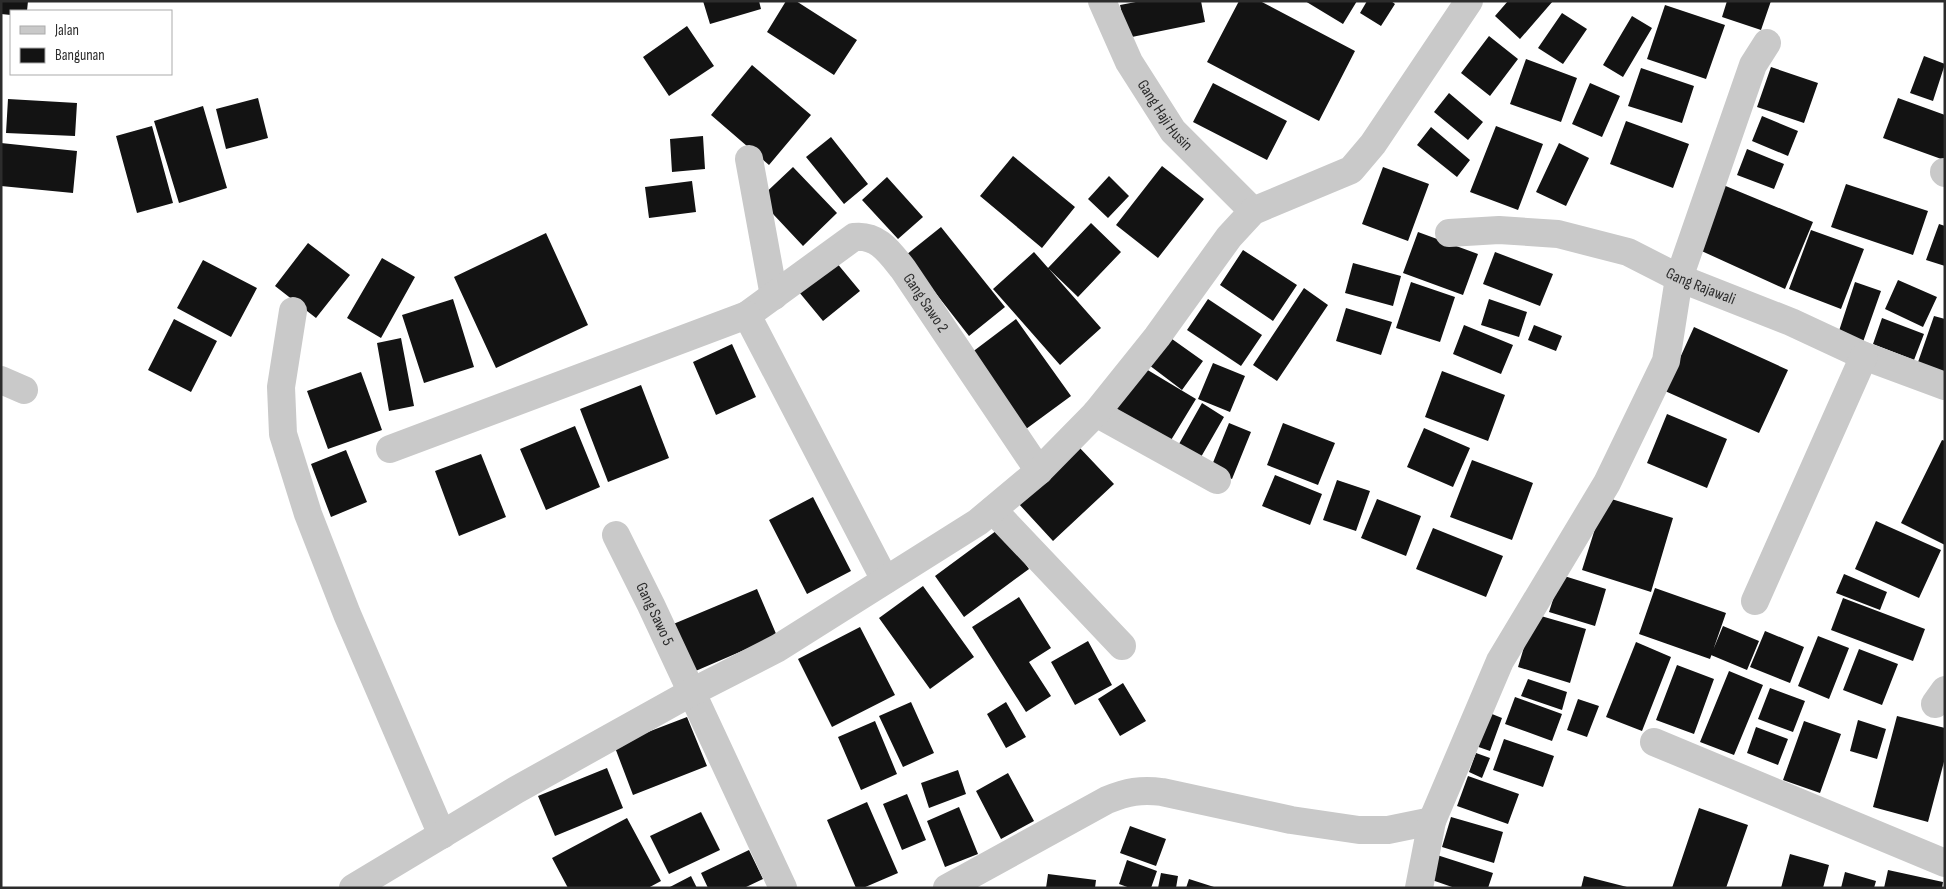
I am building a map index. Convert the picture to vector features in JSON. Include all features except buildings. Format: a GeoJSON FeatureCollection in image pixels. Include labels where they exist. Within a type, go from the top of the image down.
{"type":"FeatureCollection","features":[{"type":"Feature","properties":{"kind":"street","name":"Gang Haji Husin"},"geometry":{"type":"LineString","coordinates":[[1102,1],[1129,62],[1173,130],[1253,211]]}},
{"type":"Feature","properties":{"kind":"street"},"geometry":{"type":"LineString","coordinates":[[353,888],[692,692],[778,648],[978,522],[1039,471],[1096,413],[1157,337],[1229,237],[1253,211],[1351,170],[1374,144],[1469,1]]}},
{"type":"Feature","properties":{"kind":"street"},"geometry":{"type":"LineString","coordinates":[[1419,888],[1432,821],[1500,661],[1607,483],[1666,361],[1679,278],[1753,64],[1767,43]]}},
{"type":"Feature","properties":{"kind":"street"},"geometry":{"type":"LineString","coordinates":[[749,159],[774,296]]}},
{"type":"Feature","properties":{"kind":"street","name":"Gang Rajawali"},"geometry":{"type":"LineString","coordinates":[[1449,233],[1499,230],[1558,234],[1628,252],[1679,278],[1791,322],[1864,356],[1945,386]]}},
{"type":"Feature","properties":{"kind":"street","name":"Gang Sawo 2"},"geometry":{"type":"LineString","coordinates":[[390,449],[748,315],[854,237],[870,238],[885,247],[1039,471]]}},
{"type":"Feature","properties":{"kind":"street"},"geometry":{"type":"LineString","coordinates":[[292,311],[280,387],[283,434],[306,508],[347,614],[442,835]]}},
{"type":"Feature","properties":{"kind":"street"},"geometry":{"type":"LineString","coordinates":[[748,315],[885,580]]}},
{"type":"Feature","properties":{"kind":"street"},"geometry":{"type":"LineString","coordinates":[[1755,602],[1864,356]]}},
{"type":"Feature","properties":{"kind":"street"},"geometry":{"type":"LineString","coordinates":[[1096,413],[1217,480]]}},
{"type":"Feature","properties":{"kind":"street"},"geometry":{"type":"LineString","coordinates":[[992,510],[1122,646]]}},
{"type":"Feature","properties":{"kind":"street","name":"Gang Sawo 5"},"geometry":{"type":"LineString","coordinates":[[616,535],[692,692],[783,888]]}},
{"type":"Feature","properties":{"kind":"street"},"geometry":{"type":"LineString","coordinates":[[1654,742],[1945,863]]}},
{"type":"Feature","properties":{"kind":"street"},"geometry":{"type":"LineString","coordinates":[[947,888],[1107,800],[1126,792],[1146,790],[1162,792],[1291,820],[1359,830],[1388,830],[1432,821]]}}]}
